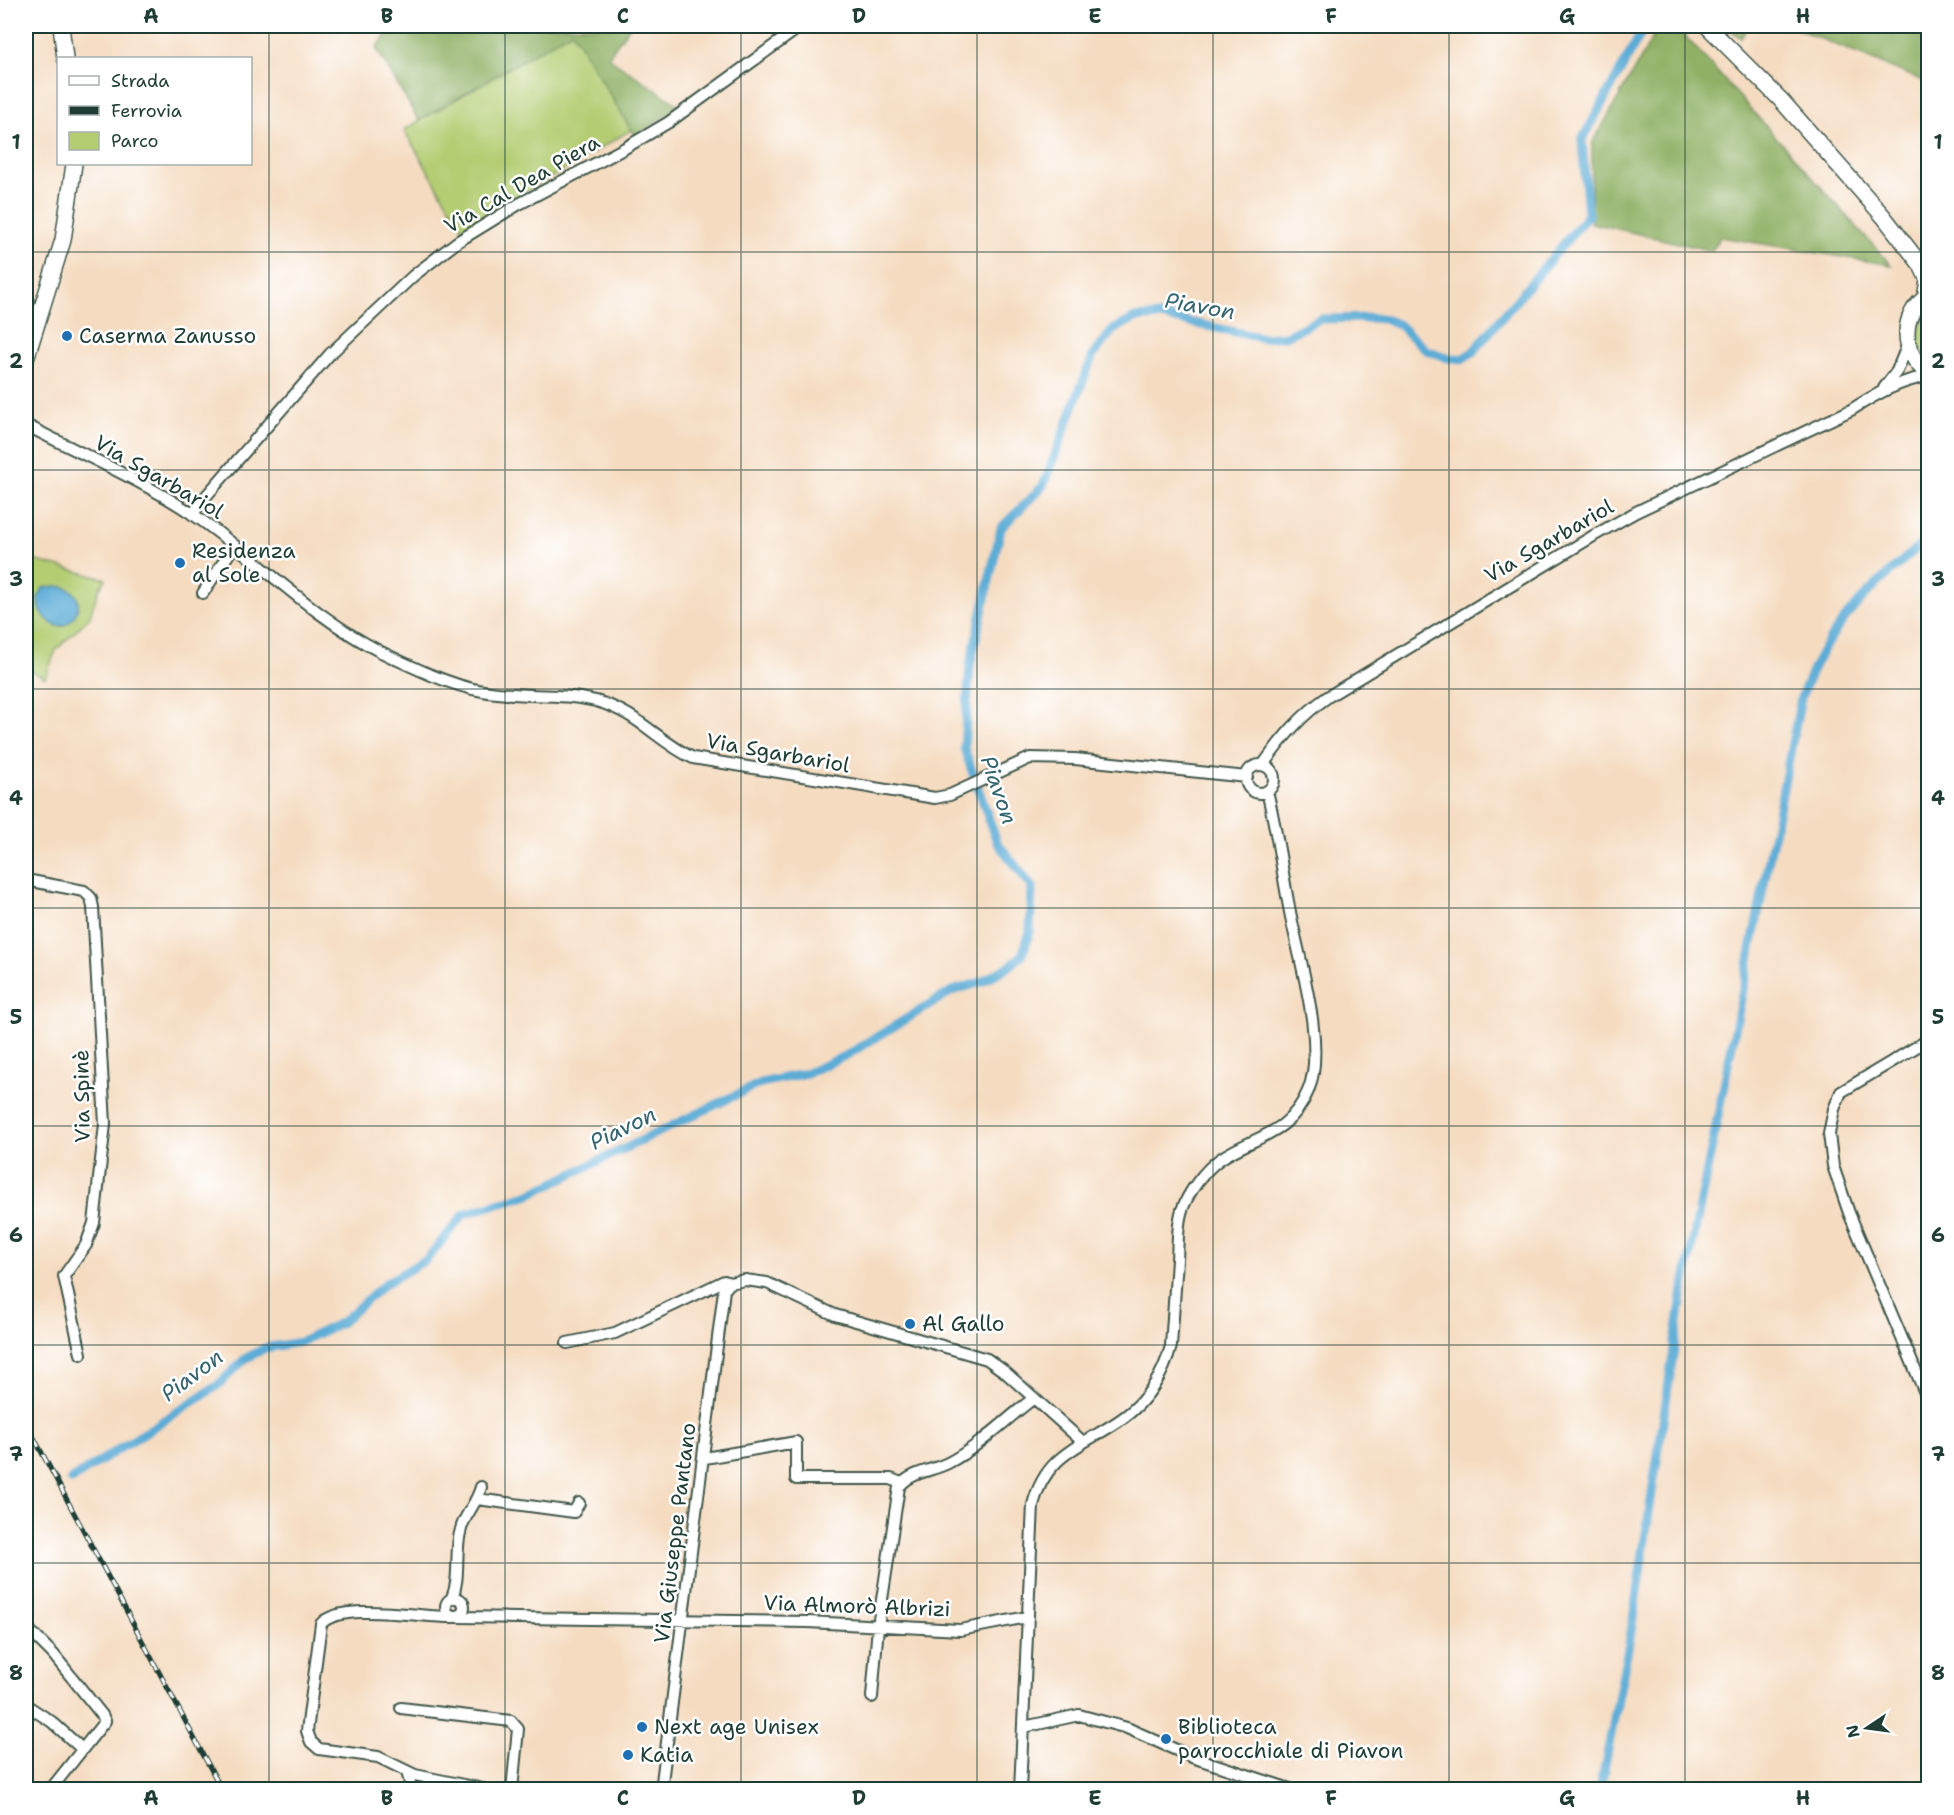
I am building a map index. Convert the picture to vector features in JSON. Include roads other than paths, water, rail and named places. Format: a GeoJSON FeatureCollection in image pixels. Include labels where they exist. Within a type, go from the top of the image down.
{"type":"FeatureCollection","features":[{"type":"Feature","properties":{"kind":"main road"},"geometry":{"type":"LineString","coordinates":[[61,26],[65,57]]}},
{"type":"Feature","properties":{"kind":"main road"},"geometry":{"type":"LineString","coordinates":[[1707,26],[1782,100],[1925,267],[1928,280],[1927,297],[1909,318],[1908,344],[1913,357],[1929,374]]}},
{"type":"Feature","properties":{"kind":"main road"},"geometry":{"type":"LineString","coordinates":[[26,359],[63,240],[74,165]]}},
{"type":"Feature","properties":{"kind":"street","name":"Via Cal Dea Piera"},"geometry":{"type":"LineString","coordinates":[[193,515],[208,494],[330,354],[413,276],[457,242],[519,204],[626,148],[669,122],[801,26]]}},
{"type":"Feature","properties":{"kind":"street","name":"Via Sgarbariol"},"geometry":{"type":"LineString","coordinates":[[1882,390],[1897,371],[1908,344]]}},
{"type":"Feature","properties":{"kind":"street","name":"Via Sgarbariol"},"geometry":{"type":"LineString","coordinates":[[1246,777],[1252,768],[1263,765],[1285,733],[1312,708],[1388,659],[1595,535],[1851,410],[1882,390],[1929,374]]}},
{"type":"Feature","properties":{"kind":"street","name":"Via Sgarbariol"},"geometry":{"type":"LineString","coordinates":[[26,425],[193,515],[333,623],[365,643],[459,685],[481,691],[551,695],[598,702],[638,719],[679,752],[693,758],[922,797],[950,795],[1020,761],[1049,757],[1246,777]]}},
{"type":"Feature","properties":{"kind":"street"},"geometry":{"type":"LineString","coordinates":[[203,593],[234,546]]}},
{"type":"Feature","properties":{"kind":"street"},"geometry":{"type":"LineString","coordinates":[[1020,1790],[1033,1505],[1037,1488],[1050,1466],[1130,1412],[1157,1381],[1167,1364],[1172,1346],[1179,1229],[1182,1210],[1192,1190],[1221,1159],[1284,1125],[1308,1092],[1314,1070],[1315,1045],[1309,1006],[1278,832],[1267,791],[1273,785],[1274,775],[1263,765]]}},
{"type":"Feature","properties":{"kind":"street","name":"Via Sgarbariol"},"geometry":{"type":"LineString","coordinates":[[1246,777],[1252,790],[1261,793],[1267,791]]}},
{"type":"Feature","properties":{"kind":"street","name":"Via Spinè"},"geometry":{"type":"LineString","coordinates":[[26,880],[84,891],[91,898],[93,907],[105,1124],[94,1223],[86,1245],[64,1275],[81,1354]]}},
{"type":"Feature","properties":{"kind":"street"},"geometry":{"type":"LineString","coordinates":[[1929,1040],[1841,1092],[1829,1134],[1833,1166],[1850,1213],[1929,1400]]}},
{"type":"Feature","properties":{"kind":"street"},"geometry":{"type":"LineString","coordinates":[[567,1343],[615,1333],[720,1283],[745,1280],[767,1283],[835,1315],[973,1354],[1005,1372],[1083,1442]]}},
{"type":"Feature","properties":{"kind":"street","name":"Via Giuseppe Pantano"},"geometry":{"type":"LineString","coordinates":[[660,1790],[705,1458],[724,1290],[730,1283]]}},
{"type":"Feature","properties":{"kind":"street"},"geometry":{"type":"LineString","coordinates":[[872,1697],[878,1626],[897,1491],[901,1483],[911,1475],[936,1468],[962,1455],[1034,1398]]}},
{"type":"Feature","properties":{"kind":"street"},"geometry":{"type":"LineString","coordinates":[[705,1458],[796,1442],[796,1479],[891,1479],[901,1483]]}},
{"type":"Feature","properties":{"kind":"street"},"geometry":{"type":"LineString","coordinates":[[481,1487],[461,1527],[456,1585],[464,1612],[432,1616],[344,1612],[330,1615],[321,1624],[307,1722],[310,1742],[318,1749],[378,1757],[407,1772],[488,1790]]}},
{"type":"Feature","properties":{"kind":"street"},"geometry":{"type":"LineString","coordinates":[[477,1498],[574,1512],[579,1503]]}},
{"type":"Feature","properties":{"kind":"street"},"geometry":{"type":"LineString","coordinates":[[452,1614],[447,1602],[459,1601],[474,1614],[482,1616]]}},
{"type":"Feature","properties":{"kind":"street","name":"Via Almorò Albrizi"},"geometry":{"type":"LineString","coordinates":[[452,1614],[683,1621],[808,1622],[960,1630],[1027,1617]]}},
{"type":"Feature","properties":{"kind":"street"},"geometry":{"type":"LineString","coordinates":[[26,1627],[53,1654],[102,1715],[103,1726],[50,1790]]}},
{"type":"Feature","properties":{"kind":"street"},"geometry":{"type":"LineString","coordinates":[[26,1705],[52,1722],[82,1749]]}},
{"type":"Feature","properties":{"kind":"street"},"geometry":{"type":"LineString","coordinates":[[401,1708],[514,1723],[519,1735],[512,1790]]}},
{"type":"Feature","properties":{"kind":"street"},"geometry":{"type":"LineString","coordinates":[[1024,1727],[1079,1715],[1127,1728],[1192,1757],[1293,1790]]}},
{"type":"Feature","properties":{"kind":"street"},"geometry":{"type":"LineString","coordinates":[[407,1772],[412,1790]]}},
{"type":"Feature","properties":{"kind":"water"},"geometry":{"type":"Polygon","coordinates":[[[57,586],[70,589],[76,596],[78,604],[71,620],[65,625],[57,626],[42,613],[38,598],[43,588],[57,586]]]}},
{"type":"Feature","properties":{"kind":"waterway","name":"Piavon"},"geometry":{"type":"LineString","coordinates":[[71,1480],[217,1386],[245,1359],[265,1348],[301,1342],[342,1322],[386,1283],[427,1259],[464,1214],[530,1194],[761,1083],[807,1073],[847,1055],[952,991],[981,982],[1010,966],[1022,955],[1030,932],[1032,887],[997,842],[964,748],[970,665],[1001,528],[1043,486],[1093,355],[1113,330],[1135,318],[1160,316],[1263,338],[1286,336],[1320,319],[1381,318],[1398,324],[1426,350],[1448,358],[1462,359],[1473,352],[1588,215],[1582,140],[1645,26]]}},
{"type":"Feature","properties":{"kind":"waterway"},"geometry":{"type":"LineString","coordinates":[[1600,1790],[1630,1638],[1682,1296],[1801,698],[1812,671],[1838,627],[1870,591],[1928,538]]}},
{"type":"Feature","properties":{"kind":"railway"},"geometry":{"type":"LineString","coordinates":[[26,1423],[222,1790]]}},
{"type":"Feature","properties":{"kind":"place","name":"Caserma Zanusso"},"geometry":{"type":"Point","coordinates":[67,336]}},
{"type":"Feature","properties":{"kind":"place","name":"Residenza al Sole"},"geometry":{"type":"Point","coordinates":[180,563]}},
{"type":"Feature","properties":{"kind":"place","name":"Al Gallo"},"geometry":{"type":"Point","coordinates":[910,1324]}},
{"type":"Feature","properties":{"kind":"place","name":"Next age Unisex"},"geometry":{"type":"Point","coordinates":[642,1727]}},
{"type":"Feature","properties":{"kind":"place","name":"Biblioteca parrocchiale di Piavon"},"geometry":{"type":"Point","coordinates":[1166,1739]}},
{"type":"Feature","properties":{"kind":"place","name":"Katia"},"geometry":{"type":"Point","coordinates":[628,1755]}}]}
